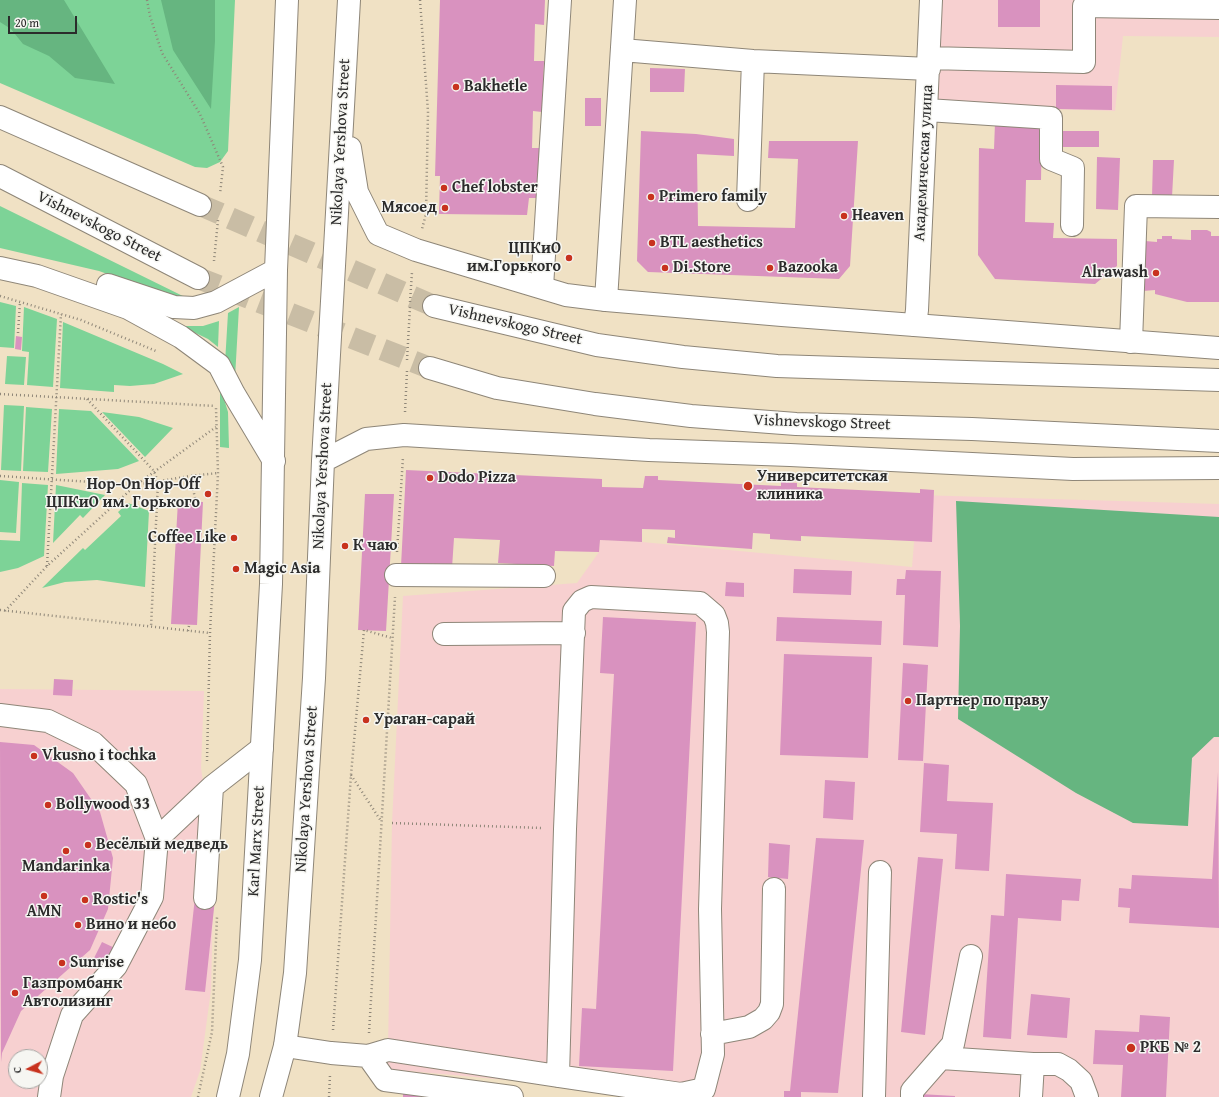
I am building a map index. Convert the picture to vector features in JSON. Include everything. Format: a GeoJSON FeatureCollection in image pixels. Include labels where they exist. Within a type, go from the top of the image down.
{"type":"FeatureCollection","features":[{"type":"Feature","properties":{"kind":"main road"},"geometry":{"type":"LineString","coordinates":[[274,461],[276,270],[287,0]]}},
{"type":"Feature","properties":{"kind":"main road","name":"Nikolaya Yershova Street"},"geometry":{"type":"LineString","coordinates":[[271,1097],[285,1046],[295,973],[311,726],[323,461],[349,0]]}},
{"type":"Feature","properties":{"kind":"main road"},"geometry":{"type":"LineString","coordinates":[[542,287],[560,0]]}},
{"type":"Feature","properties":{"kind":"main road"},"geometry":{"type":"LineString","coordinates":[[606,300],[625,0]]}},
{"type":"Feature","properties":{"kind":"main road","name":"Академическая улица"},"geometry":{"type":"LineString","coordinates":[[915,325],[917,317],[931,0]]}},
{"type":"Feature","properties":{"kind":"main road"},"geometry":{"type":"LineString","coordinates":[[622,50],[753,61],[929,64],[1084,62],[1084,6],[1219,8]]}},
{"type":"Feature","properties":{"kind":"main road"},"geometry":{"type":"LineString","coordinates":[[748,200],[753,61]]}},
{"type":"Feature","properties":{"kind":"main road"},"geometry":{"type":"LineString","coordinates":[[343,105],[357,192],[378,234],[416,250],[566,295],[606,300],[1219,348]]}},
{"type":"Feature","properties":{"kind":"main road"},"geometry":{"type":"LineString","coordinates":[[927,110],[1052,118],[1052,158],[1073,168],[1072,225]]}},
{"type":"Feature","properties":{"kind":"main road"},"geometry":{"type":"LineString","coordinates":[[0,117],[213,206]]}},
{"type":"Feature","properties":{"kind":"main road","name":"Vishnevskogo Street"},"geometry":{"type":"LineString","coordinates":[[0,176],[206,273]]}},
{"type":"Feature","properties":{"kind":"main road"},"geometry":{"type":"LineString","coordinates":[[1132,342],[1136,206],[1219,207]]}},
{"type":"Feature","properties":{"kind":"main road"},"geometry":{"type":"LineString","coordinates":[[0,254],[41,262],[174,307],[194,308],[216,302],[276,270]]}},
{"type":"Feature","properties":{"kind":"main road"},"geometry":{"type":"LineString","coordinates":[[0,268],[37,276],[128,308],[181,337],[219,365],[234,394],[274,461]]}},
{"type":"Feature","properties":{"kind":"main road","name":"Vishnevskogo Street"},"geometry":{"type":"LineString","coordinates":[[434,306],[597,345],[683,357],[777,366],[1219,380]]}},
{"type":"Feature","properties":{"kind":"main road","name":"Vishnevskogo Street"},"geometry":{"type":"LineString","coordinates":[[430,368],[497,388],[595,404],[691,416],[796,424],[972,429],[1219,441]]}},
{"type":"Feature","properties":{"kind":"main road"},"geometry":{"type":"LineString","coordinates":[[323,461],[366,439],[404,435],[649,450],[790,455],[1073,469],[1219,468]]}},
{"type":"Feature","properties":{"kind":"main road","name":"Karl Marx Street"},"geometry":{"type":"LineString","coordinates":[[228,1097],[238,1054],[250,960],[271,584],[274,461]]}},
{"type":"Feature","properties":{"kind":"main road"},"geometry":{"type":"LineString","coordinates":[[396,575],[544,576]]}},
{"type":"Feature","properties":{"kind":"main road"},"geometry":{"type":"LineString","coordinates":[[285,1046],[331,1054],[368,1056],[388,1050],[558,1076],[681,1094],[704,1089],[713,1054],[710,909],[717,623],[714,615],[700,603],[591,597],[582,601],[574,611],[565,829],[558,1076]]}},
{"type":"Feature","properties":{"kind":"main road"},"geometry":{"type":"LineString","coordinates":[[444,634],[574,632]]}},
{"type":"Feature","properties":{"kind":"main road"},"geometry":{"type":"LineString","coordinates":[[0,715],[48,721],[93,743],[136,784],[157,838],[152,897],[116,966],[72,1016],[52,1076],[49,1097]]}},
{"type":"Feature","properties":{"kind":"main road"},"geometry":{"type":"LineString","coordinates":[[157,838],[212,787],[262,748]]}},
{"type":"Feature","properties":{"kind":"main road"},"geometry":{"type":"LineString","coordinates":[[211,907],[212,787]]}},
{"type":"Feature","properties":{"kind":"main road"},"geometry":{"type":"LineString","coordinates":[[874,1097],[880,872]]}},
{"type":"Feature","properties":{"kind":"main road"},"geometry":{"type":"LineString","coordinates":[[712,1034],[749,1027],[763,1019],[769,1012],[772,1004],[774,889]]}},
{"type":"Feature","properties":{"kind":"main road"},"geometry":{"type":"LineString","coordinates":[[912,1097],[912,1091],[953,1044],[971,956]]}},
{"type":"Feature","properties":{"kind":"main road"},"geometry":{"type":"LineString","coordinates":[[368,1056],[385,1080],[512,1097]]}},
{"type":"Feature","properties":{"kind":"main road"},"geometry":{"type":"LineString","coordinates":[[941,1058],[1033,1064],[1058,1064],[1069,1070],[1082,1081],[1087,1097]]}},
{"type":"Feature","properties":{"kind":"main road"},"geometry":{"type":"LineString","coordinates":[[1031,1097],[1033,1064]]}},
{"type":"Feature","properties":{"kind":"main road"},"geometry":{"type":"LineString","coordinates":[[35,1097],[52,1076]]}},
{"type":"Feature","properties":{"kind":"path"},"geometry":{"type":"LineString","coordinates":[[147,0],[150,16],[162,53],[200,114],[223,167],[213,206],[206,273]]}},
{"type":"Feature","properties":{"kind":"path"},"geometry":{"type":"LineString","coordinates":[[420,0],[428,112],[426,214],[420,233]]}},
{"type":"Feature","properties":{"kind":"path"},"geometry":{"type":"LineString","coordinates":[[407,362],[412,267]]}},
{"type":"Feature","properties":{"kind":"path"},"geometry":{"type":"LineString","coordinates":[[0,296],[61,314],[157,352]]}},
{"type":"Feature","properties":{"kind":"path"},"geometry":{"type":"LineString","coordinates":[[18,332],[20,302]]}},
{"type":"Feature","properties":{"kind":"path"},"geometry":{"type":"LineString","coordinates":[[47,566],[53,480],[61,314]]}},
{"type":"Feature","properties":{"kind":"path"},"geometry":{"type":"LineString","coordinates":[[404,418],[407,370]]}},
{"type":"Feature","properties":{"kind":"path"},"geometry":{"type":"LineString","coordinates":[[0,394],[215,406]]}},
{"type":"Feature","properties":{"kind":"path"},"geometry":{"type":"LineString","coordinates":[[87,399],[154,471],[158,482],[151,627]]}},
{"type":"Feature","properties":{"kind":"path"},"geometry":{"type":"LineString","coordinates":[[212,787],[207,764],[210,633],[218,473],[215,400]]}},
{"type":"Feature","properties":{"kind":"path"},"geometry":{"type":"LineString","coordinates":[[5,611],[47,566],[136,485],[216,427]]}},
{"type":"Feature","properties":{"kind":"path"},"geometry":{"type":"LineString","coordinates":[[368,1056],[403,456]]}},
{"type":"Feature","properties":{"kind":"path"},"geometry":{"type":"LineString","coordinates":[[0,476],[136,485],[218,473]]}},
{"type":"Feature","properties":{"kind":"path"},"geometry":{"type":"LineString","coordinates":[[190,476],[196,502]]}},
{"type":"Feature","properties":{"kind":"path"},"geometry":{"type":"LineString","coordinates":[[0,610],[210,633]]}},
{"type":"Feature","properties":{"kind":"path"},"geometry":{"type":"LineString","coordinates":[[188,631],[189,626]]}},
{"type":"Feature","properties":{"kind":"path"},"geometry":{"type":"LineString","coordinates":[[329,1097],[351,774],[364,630],[392,638]]}},
{"type":"Feature","properties":{"kind":"path"},"geometry":{"type":"LineString","coordinates":[[351,774],[381,822]]}},
{"type":"Feature","properties":{"kind":"path"},"geometry":{"type":"LineString","coordinates":[[392,823],[565,829]]}},
{"type":"Feature","properties":{"kind":"path"},"geometry":{"type":"LineString","coordinates":[[198,1097],[212,1032],[211,907]]}},
{"type":"Feature","properties":{"kind":"shaded area"},"geometry":{"type":"Polygon","coordinates":[[[922,0],[1219,0],[1219,37],[1123,36],[1115,111],[918,104],[922,0]]]}},
{"type":"Feature","properties":{"kind":"shaded area"},"geometry":{"type":"Polygon","coordinates":[[[918,495],[1219,504],[1219,1097],[635,1097],[552,1084],[386,1069],[388,1050],[392,823],[403,596],[577,583],[599,552],[600,540],[642,542],[912,567],[918,495]]]}},
{"type":"Feature","properties":{"kind":"shaded area"},"geometry":{"type":"Polygon","coordinates":[[[0,689],[204,691],[201,768],[214,860],[211,990],[200,1071],[191,1097],[0,1097],[0,689]]]}},
{"type":"Feature","properties":{"kind":"green space"},"geometry":{"type":"Polygon","coordinates":[[[0,0],[235,0],[228,151],[220,162],[207,168],[195,167],[0,83],[0,0]]]}},
{"type":"Feature","properties":{"kind":"green space"},"geometry":{"type":"Polygon","coordinates":[[[0,0],[64,0],[115,84],[75,78],[49,56],[23,44],[11,29],[0,22],[0,0]]]}},
{"type":"Feature","properties":{"kind":"green space"},"geometry":{"type":"Polygon","coordinates":[[[161,0],[215,0],[215,41],[211,109],[173,50],[161,0]]]}},
{"type":"Feature","properties":{"kind":"green space"},"geometry":{"type":"Polygon","coordinates":[[[0,206],[193,301],[171,297],[99,271],[0,248],[0,206]]]}},
{"type":"Feature","properties":{"kind":"green space"},"geometry":{"type":"Polygon","coordinates":[[[0,302],[16,306],[14,348],[0,347],[0,302]]]}},
{"type":"Feature","properties":{"kind":"green space"},"geometry":{"type":"Polygon","coordinates":[[[24,307],[57,319],[53,387],[27,385],[29,352],[22,351],[24,307]]]}},
{"type":"Feature","properties":{"kind":"green space"},"geometry":{"type":"Polygon","coordinates":[[[239,307],[235,378],[225,363],[228,313],[239,307]]]}},
{"type":"Feature","properties":{"kind":"green space"},"geometry":{"type":"Polygon","coordinates":[[[219,321],[218,347],[208,339],[181,326],[203,326],[219,321]]]}},
{"type":"Feature","properties":{"kind":"green space"},"geometry":{"type":"Polygon","coordinates":[[[63,322],[163,364],[183,374],[154,384],[130,386],[114,385],[114,392],[60,388],[63,322]]]}},
{"type":"Feature","properties":{"kind":"green space"},"geometry":{"type":"Polygon","coordinates":[[[7,356],[26,357],[24,385],[5,384],[7,356]]]}},
{"type":"Feature","properties":{"kind":"green space"},"geometry":{"type":"Polygon","coordinates":[[[220,386],[228,412],[229,448],[220,447],[220,386]]]}},
{"type":"Feature","properties":{"kind":"green space"},"geometry":{"type":"Polygon","coordinates":[[[4,405],[24,406],[21,471],[1,470],[4,405]]]}},
{"type":"Feature","properties":{"kind":"green space"},"geometry":{"type":"Polygon","coordinates":[[[26,407],[52,409],[48,472],[23,471],[26,407]]]}},
{"type":"Feature","properties":{"kind":"green space"},"geometry":{"type":"Polygon","coordinates":[[[59,409],[91,411],[139,461],[118,469],[56,474],[59,409]]]}},
{"type":"Feature","properties":{"kind":"green space"},"geometry":{"type":"Polygon","coordinates":[[[102,412],[139,417],[173,428],[145,457],[102,412]]]}},
{"type":"Feature","properties":{"kind":"green space"},"geometry":{"type":"Polygon","coordinates":[[[0,480],[19,482],[16,533],[0,532],[0,480]]]}},
{"type":"Feature","properties":{"kind":"green space"},"geometry":{"type":"Polygon","coordinates":[[[22,483],[48,485],[44,556],[18,568],[0,572],[0,540],[20,541],[22,483]]]}},
{"type":"Feature","properties":{"kind":"green space"},"geometry":{"type":"Polygon","coordinates":[[[56,485],[105,495],[83,518],[80,515],[53,543],[56,485]]]}},
{"type":"Feature","properties":{"kind":"green space"},"geometry":{"type":"Polygon","coordinates":[[[956,501],[1219,517],[1219,737],[1214,737],[1192,758],[1188,826],[1133,823],[1076,793],[958,719],[960,626],[956,501]]]}},
{"type":"Feature","properties":{"kind":"green space"},"geometry":{"type":"Polygon","coordinates":[[[128,503],[149,511],[145,587],[97,580],[65,582],[42,588],[83,548],[85,550],[121,516],[118,512],[128,503]]]}},
{"type":"Feature","properties":{"kind":"building"},"geometry":{"type":"Polygon","coordinates":[[[440,0],[545,0],[544,25],[535,24],[534,61],[544,61],[542,112],[533,111],[532,148],[540,148],[539,198],[529,198],[527,215],[439,214],[440,176],[435,176],[440,0]]]}},
{"type":"Feature","properties":{"kind":"building"},"geometry":{"type":"Polygon","coordinates":[[[998,0],[1040,0],[1040,27],[998,27],[998,0]]]}},
{"type":"Feature","properties":{"kind":"building"},"geometry":{"type":"Polygon","coordinates":[[[650,68],[685,69],[684,92],[650,92],[650,68]]]}},
{"type":"Feature","properties":{"kind":"building"},"geometry":{"type":"Polygon","coordinates":[[[1056,85],[1112,86],[1112,110],[1056,109],[1056,85]]]}},
{"type":"Feature","properties":{"kind":"building"},"geometry":{"type":"Polygon","coordinates":[[[585,98],[601,98],[601,126],[585,126],[585,98]]]}},
{"type":"Feature","properties":{"kind":"building"},"geometry":{"type":"Polygon","coordinates":[[[995,123],[1042,124],[1041,180],[1026,180],[1025,222],[1054,223],[1053,238],[1117,239],[1117,266],[1095,284],[995,279],[978,255],[979,148],[994,149],[995,123]]]}},
{"type":"Feature","properties":{"kind":"building"},"geometry":{"type":"Polygon","coordinates":[[[641,131],[696,134],[734,139],[734,156],[697,154],[698,226],[795,228],[798,159],[768,158],[769,141],[858,141],[850,266],[839,279],[648,272],[637,261],[641,131]]]}},
{"type":"Feature","properties":{"kind":"building"},"geometry":{"type":"Polygon","coordinates":[[[1063,131],[1099,131],[1099,147],[1063,147],[1063,131]]]}},
{"type":"Feature","properties":{"kind":"building"},"geometry":{"type":"Polygon","coordinates":[[[1097,157],[1120,158],[1118,210],[1096,209],[1097,157]]]}},
{"type":"Feature","properties":{"kind":"building"},"geometry":{"type":"Polygon","coordinates":[[[1153,160],[1174,160],[1172,197],[1152,197],[1153,160]]]}},
{"type":"Feature","properties":{"kind":"building"},"geometry":{"type":"Polygon","coordinates":[[[1191,230],[1207,230],[1211,232],[1211,236],[1219,236],[1219,302],[1187,302],[1155,294],[1155,290],[1143,291],[1145,241],[1157,242],[1157,239],[1162,239],[1162,236],[1172,236],[1172,239],[1191,240],[1191,230]]]}},
{"type":"Feature","properties":{"kind":"building"},"geometry":{"type":"Polygon","coordinates":[[[16,336],[22,337],[21,350],[15,349],[16,336]]]}},
{"type":"Feature","properties":{"kind":"building"},"geometry":{"type":"Polygon","coordinates":[[[406,470],[602,479],[602,487],[643,488],[645,476],[658,476],[658,480],[781,486],[781,482],[797,483],[797,487],[920,493],[920,489],[934,490],[932,542],[801,536],[801,541],[770,539],[770,534],[753,533],[752,549],[667,543],[668,537],[675,538],[675,530],[642,529],[642,542],[600,540],[599,552],[555,551],[554,566],[498,563],[500,540],[454,538],[452,568],[401,566],[406,470]]]}},
{"type":"Feature","properties":{"kind":"building"},"geometry":{"type":"Polygon","coordinates":[[[365,494],[394,494],[386,631],[358,630],[365,494]]]}},
{"type":"Feature","properties":{"kind":"building"},"geometry":{"type":"Polygon","coordinates":[[[178,501],[203,502],[197,625],[171,624],[178,501]]]}},
{"type":"Feature","properties":{"kind":"building"},"geometry":{"type":"Polygon","coordinates":[[[794,569],[852,571],[851,595],[793,593],[794,569]]]}},
{"type":"Feature","properties":{"kind":"building"},"geometry":{"type":"Polygon","coordinates":[[[906,570],[941,571],[938,647],[903,645],[905,595],[896,595],[897,579],[905,579],[906,570]]]}},
{"type":"Feature","properties":{"kind":"building"},"geometry":{"type":"Polygon","coordinates":[[[726,582],[744,583],[744,597],[725,596],[726,582]]]}},
{"type":"Feature","properties":{"kind":"building"},"geometry":{"type":"Polygon","coordinates":[[[603,617],[696,622],[673,1071],[579,1066],[582,1008],[596,1009],[614,674],[600,673],[603,617]]]}},
{"type":"Feature","properties":{"kind":"building"},"geometry":{"type":"Polygon","coordinates":[[[777,617],[882,621],[881,645],[776,641],[777,617]]]}},
{"type":"Feature","properties":{"kind":"building"},"geometry":{"type":"Polygon","coordinates":[[[784,654],[872,657],[868,758],[780,755],[784,654]]]}},
{"type":"Feature","properties":{"kind":"building"},"geometry":{"type":"Polygon","coordinates":[[[903,663],[928,665],[923,761],[898,760],[903,663]]]}},
{"type":"Feature","properties":{"kind":"building"},"geometry":{"type":"Polygon","coordinates":[[[54,679],[73,680],[72,696],[53,695],[54,679]]]}},
{"type":"Feature","properties":{"kind":"building"},"geometry":{"type":"Polygon","coordinates":[[[0,742],[34,745],[73,773],[100,812],[113,858],[108,909],[90,950],[21,1011],[2,1053],[1,1062],[0,742]]]}},
{"type":"Feature","properties":{"kind":"building"},"geometry":{"type":"Polygon","coordinates":[[[924,763],[949,765],[947,801],[993,803],[989,871],[955,869],[957,834],[920,832],[924,763]]]}},
{"type":"Feature","properties":{"kind":"building"},"geometry":{"type":"Polygon","coordinates":[[[1218,772],[1219,928],[1129,923],[1130,908],[1118,907],[1119,888],[1131,889],[1132,875],[1212,879],[1218,772]]]}},
{"type":"Feature","properties":{"kind":"building"},"geometry":{"type":"Polygon","coordinates":[[[825,780],[855,782],[853,820],[823,818],[825,780]]]}},
{"type":"Feature","properties":{"kind":"building"},"geometry":{"type":"Polygon","coordinates":[[[816,838],[864,840],[838,1093],[801,1092],[801,1097],[784,1097],[784,1091],[790,1091],[816,838]]]}},
{"type":"Feature","properties":{"kind":"building"},"geometry":{"type":"Polygon","coordinates":[[[769,843],[790,845],[788,879],[768,877],[769,843]]]}},
{"type":"Feature","properties":{"kind":"building"},"geometry":{"type":"Polygon","coordinates":[[[918,857],[943,859],[925,1035],[901,1032],[918,857]]]}},
{"type":"Feature","properties":{"kind":"building"},"geometry":{"type":"Polygon","coordinates":[[[1006,874],[1081,879],[1079,901],[1062,900],[1061,921],[1018,918],[1011,1039],[983,1037],[991,915],[1004,916],[1006,874]]]}},
{"type":"Feature","properties":{"kind":"building"},"geometry":{"type":"Polygon","coordinates":[[[195,897],[215,899],[205,992],[185,990],[195,897]]]}},
{"type":"Feature","properties":{"kind":"building"},"geometry":{"type":"Polygon","coordinates":[[[102,942],[119,950],[110,967],[94,958],[102,942]]]}},
{"type":"Feature","properties":{"kind":"building"},"geometry":{"type":"Polygon","coordinates":[[[1031,994],[1070,998],[1067,1038],[1027,1035],[1031,994]]]}},
{"type":"Feature","properties":{"kind":"building","name":"РКБ № 2"},"geometry":{"type":"Polygon","coordinates":[[[1140,1015],[1170,1017],[1166,1097],[1121,1097],[1123,1065],[1093,1064],[1095,1030],[1139,1032],[1140,1015]]]}},
{"type":"Feature","properties":{"kind":"building"},"geometry":{"type":"Polygon","coordinates":[[[403,1091],[421,1094],[421,1097],[403,1097],[403,1091]]]}},
{"type":"Feature","properties":{"kind":"building"},"geometry":{"type":"Polygon","coordinates":[[[920,1094],[955,1096],[955,1097],[920,1097],[920,1094]]]}},
{"type":"Feature","properties":{"kind":"tunnel"},"geometry":{"type":"LineString","coordinates":[[200,205],[434,306]]}},
{"type":"Feature","properties":{"kind":"tunnel"},"geometry":{"type":"LineString","coordinates":[[198,278],[430,368]]}},
{"type":"Feature","properties":{"kind":"place","name":"Bakhetle"},"geometry":{"type":"Point","coordinates":[456,87]}},
{"type":"Feature","properties":{"kind":"place","name":"Chef lobster"},"geometry":{"type":"Point","coordinates":[444,188]}},
{"type":"Feature","properties":{"kind":"place","name":"Primero family"},"geometry":{"type":"Point","coordinates":[651,197]}},
{"type":"Feature","properties":{"kind":"place","name":"Мясоед"},"geometry":{"type":"Point","coordinates":[445,208]}},
{"type":"Feature","properties":{"kind":"place","name":"Heaven"},"geometry":{"type":"Point","coordinates":[844,216]}},
{"type":"Feature","properties":{"kind":"place","name":"BTL aesthetics"},"geometry":{"type":"Point","coordinates":[652,243]}},
{"type":"Feature","properties":{"kind":"place","name":"ЦПКиО им.Горького"},"geometry":{"type":"Point","coordinates":[569,258]}},
{"type":"Feature","properties":{"kind":"place","name":"Di.Store"},"geometry":{"type":"Point","coordinates":[665,268]}},
{"type":"Feature","properties":{"kind":"place","name":"Bazooka"},"geometry":{"type":"Point","coordinates":[770,268]}},
{"type":"Feature","properties":{"kind":"place","name":"Alrawash"},"geometry":{"type":"Point","coordinates":[1156,273]}},
{"type":"Feature","properties":{"kind":"place","name":"Dodo Pizza"},"geometry":{"type":"Point","coordinates":[430,478]}},
{"type":"Feature","properties":{"kind":"place","name":"Университетская клиника"},"geometry":{"type":"Point","coordinates":[748,486]}},
{"type":"Feature","properties":{"kind":"place","name":"Hop-On Hop-Off ЦПКиО им. Горького"},"geometry":{"type":"Point","coordinates":[208,494]}},
{"type":"Feature","properties":{"kind":"place","name":"Coffee Like"},"geometry":{"type":"Point","coordinates":[234,538]}},
{"type":"Feature","properties":{"kind":"place","name":"К чаю"},"geometry":{"type":"Point","coordinates":[345,546]}},
{"type":"Feature","properties":{"kind":"place","name":"Magic Asia"},"geometry":{"type":"Point","coordinates":[236,569]}},
{"type":"Feature","properties":{"kind":"place","name":"Партнер по праву"},"geometry":{"type":"Point","coordinates":[908,701]}},
{"type":"Feature","properties":{"kind":"place","name":"Ураган-сарай"},"geometry":{"type":"Point","coordinates":[366,720]}},
{"type":"Feature","properties":{"kind":"place","name":"Vkusno i tochka"},"geometry":{"type":"Point","coordinates":[34,756]}},
{"type":"Feature","properties":{"kind":"place","name":"Bollywood 33"},"geometry":{"type":"Point","coordinates":[48,805]}},
{"type":"Feature","properties":{"kind":"place","name":"Весёлый медведь"},"geometry":{"type":"Point","coordinates":[88,845]}},
{"type":"Feature","properties":{"kind":"place","name":"Mandarinka"},"geometry":{"type":"Point","coordinates":[66,851]}},
{"type":"Feature","properties":{"kind":"place","name":"AMN"},"geometry":{"type":"Point","coordinates":[44,896]}},
{"type":"Feature","properties":{"kind":"place","name":"Rostic's"},"geometry":{"type":"Point","coordinates":[85,900]}},
{"type":"Feature","properties":{"kind":"place","name":"Вино и небо"},"geometry":{"type":"Point","coordinates":[78,925]}},
{"type":"Feature","properties":{"kind":"place","name":"Sunrise"},"geometry":{"type":"Point","coordinates":[62,963]}},
{"type":"Feature","properties":{"kind":"place","name":"Газпромбанк Автолизинг"},"geometry":{"type":"Point","coordinates":[15,993]}},
{"type":"Feature","properties":{"kind":"place","name":"РКБ № 2"},"geometry":{"type":"Point","coordinates":[1131,1048]}}]}
